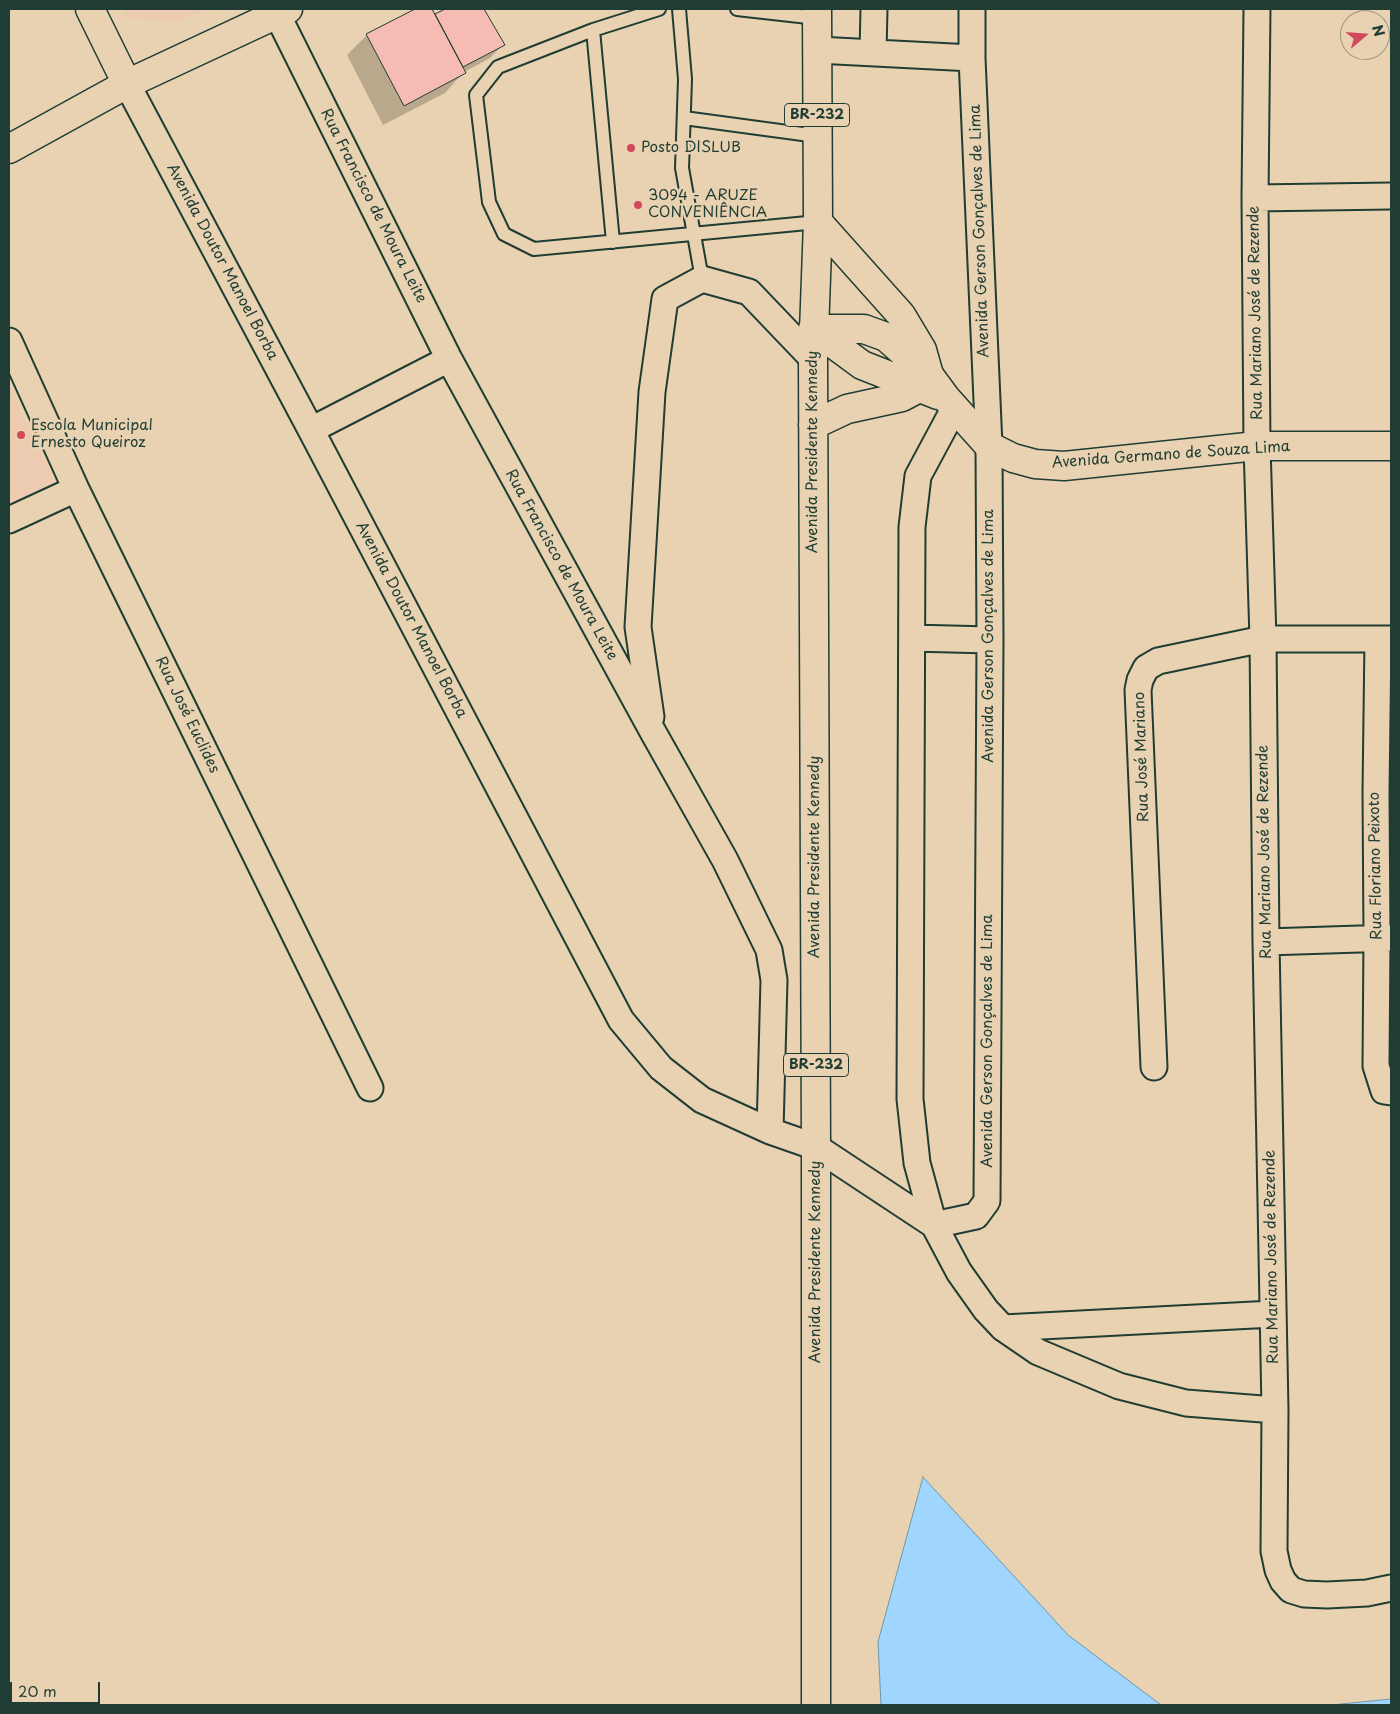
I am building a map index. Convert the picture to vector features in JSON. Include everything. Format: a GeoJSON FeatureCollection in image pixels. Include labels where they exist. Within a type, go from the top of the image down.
{"type":"FeatureCollection","features":[{"type":"Feature","properties":{"kind":"main road","name":"Avenida Doutor Manoel Borba"},"geometry":{"type":"LineString","coordinates":[[90,9],[127,84]]}},
{"type":"Feature","properties":{"kind":"main road"},"geometry":{"type":"LineString","coordinates":[[9,149],[127,84],[282,11]]}},
{"type":"Feature","properties":{"kind":"main road","name":"Avenida Presidente Kennedy"},"geometry":{"type":"LineString","coordinates":[[816,1705],[813,329],[818,222],[817,13]]}},
{"type":"Feature","properties":{"kind":"main road"},"geometry":{"type":"LineString","coordinates":[[813,425],[847,409],[902,397],[924,381],[922,350],[900,314],[818,222]]}},
{"type":"Feature","properties":{"kind":"main road","name":"Avenida Germano de Souza Lima"},"geometry":{"type":"LineString","coordinates":[[813,329],[862,365],[924,381],[951,403],[989,446],[1013,458],[1034,464],[1064,466],[1257,446],[1391,446]]}},
{"type":"Feature","properties":{"kind":"street"},"geometry":{"type":"LineString","coordinates":[[873,52],[874,9]]}},
{"type":"Feature","properties":{"kind":"street","name":"Avenida Gerson Gonçalves de Lima"},"geometry":{"type":"LineString","coordinates":[[934,1226],[976,1216],[987,1201],[990,640],[989,446],[972,58],[972,9]]}},
{"type":"Feature","properties":{"kind":"street","name":"Rua Mariano José de Rezende"},"geometry":{"type":"LineString","coordinates":[[1257,9],[1255,198],[1257,446],[1263,639],[1266,942],[1275,1410],[1274,1550],[1278,1570],[1283,1581],[1291,1590],[1304,1594],[1327,1596],[1367,1593],[1391,1588]]}},
{"type":"Feature","properties":{"kind":"street","name":"Rua Francisco de Moura Leite"},"geometry":{"type":"LineString","coordinates":[[282,11],[449,359],[725,860],[769,950],[774,980],[770,1131]]}},
{"type":"Feature","properties":{"kind":"street"},"geometry":{"type":"LineString","coordinates":[[817,50],[972,58]]}},
{"type":"Feature","properties":{"kind":"street","name":"Avenida Doutor Manoel Borba"},"geometry":{"type":"LineString","coordinates":[[127,84],[621,1020],[661,1068],[702,1100],[770,1131],[816,1147],[934,1226]]}},
{"type":"Feature","properties":{"kind":"street"},"geometry":{"type":"LineString","coordinates":[[1255,198],[1391,196]]}},
{"type":"Feature","properties":{"kind":"street"},"geometry":{"type":"LineString","coordinates":[[653,732],[638,626],[652,392],[665,300],[702,279],[749,292],[813,359]]}},
{"type":"Feature","properties":{"kind":"street","name":"Rua José Euclides"},"geometry":{"type":"LineString","coordinates":[[9,341],[76,489],[370,1088]]}},
{"type":"Feature","properties":{"kind":"street"},"geometry":{"type":"LineString","coordinates":[[311,430],[449,359]]}},
{"type":"Feature","properties":{"kind":"street"},"geometry":{"type":"LineString","coordinates":[[951,403],[918,476],[912,527],[910,1099],[917,1163],[934,1226],[959,1272],[986,1310],[1003,1328],[1038,1352],[1118,1386],[1186,1403],[1275,1410]]}},
{"type":"Feature","properties":{"kind":"street"},"geometry":{"type":"LineString","coordinates":[[9,520],[76,489]]}},
{"type":"Feature","properties":{"kind":"street"},"geometry":{"type":"LineString","coordinates":[[912,638],[990,640]]}},
{"type":"Feature","properties":{"kind":"street","name":"Rua José Mariano"},"geometry":{"type":"LineString","coordinates":[[1154,1067],[1138,690],[1140,680],[1146,668],[1158,661],[1263,639],[1385,639]]}},
{"type":"Feature","properties":{"kind":"street","name":"Rua Floriano Peixoto"},"geometry":{"type":"LineString","coordinates":[[1385,639],[1384,938],[1376,1066],[1388,1092]]}},
{"type":"Feature","properties":{"kind":"street"},"geometry":{"type":"LineString","coordinates":[[1266,942],[1384,938]]}},
{"type":"Feature","properties":{"kind":"street"},"geometry":{"type":"LineString","coordinates":[[1003,1328],[1273,1314]]}},
{"type":"Feature","properties":{"kind":"lane"},"geometry":{"type":"LineString","coordinates":[[659,9],[593,30],[498,67],[476,95],[490,202],[504,234],[534,249],[818,222]]}},
{"type":"Feature","properties":{"kind":"lane"},"geometry":{"type":"LineString","coordinates":[[679,9],[685,80],[682,168],[702,279]]}},
{"type":"Feature","properties":{"kind":"lane"},"geometry":{"type":"LineString","coordinates":[[736,9],[817,13]]}},
{"type":"Feature","properties":{"kind":"lane"},"geometry":{"type":"LineString","coordinates":[[593,30],[613,242]]}},
{"type":"Feature","properties":{"kind":"lane"},"geometry":{"type":"LineString","coordinates":[[684,118],[817,136]]}},
{"type":"Feature","properties":{"kind":"shaded area"},"geometry":{"type":"Polygon","coordinates":[[[123,9],[204,9],[178,23],[126,17],[123,9]]]}},
{"type":"Feature","properties":{"kind":"shaded area","name":"Escola Municipal Ernesto Queiroz"},"geometry":{"type":"Polygon","coordinates":[[[9,387],[56,482],[9,507],[9,387]]]}},
{"type":"Feature","properties":{"kind":"water"},"geometry":{"type":"Polygon","coordinates":[[[923,1477],[1068,1635],[1161,1705],[881,1705],[878,1642],[923,1477]]]}},
{"type":"Feature","properties":{"kind":"water"},"geometry":{"type":"Polygon","coordinates":[[[1391,1699],[1391,1705],[1331,1705],[1391,1699]]]}},
{"type":"Feature","properties":{"kind":"building"},"geometry":{"type":"Polygon","coordinates":[[[415,9],[432,9],[466,73],[404,106],[366,34],[415,9]]]}},
{"type":"Feature","properties":{"kind":"building"},"geometry":{"type":"Polygon","coordinates":[[[445,9],[484,9],[505,45],[463,67],[435,14],[445,9]]]}},
{"type":"Feature","properties":{"kind":"place","name":"Posto DISLUB"},"geometry":{"type":"Point","coordinates":[631,148]}},
{"type":"Feature","properties":{"kind":"place","name":"3094 - ARUZE CONVENIÊNCIA"},"geometry":{"type":"Point","coordinates":[638,205]}},
{"type":"Feature","properties":{"kind":"place","name":"Escola Municipal Ernesto Queiroz"},"geometry":{"type":"Point","coordinates":[21,435]}}]}
